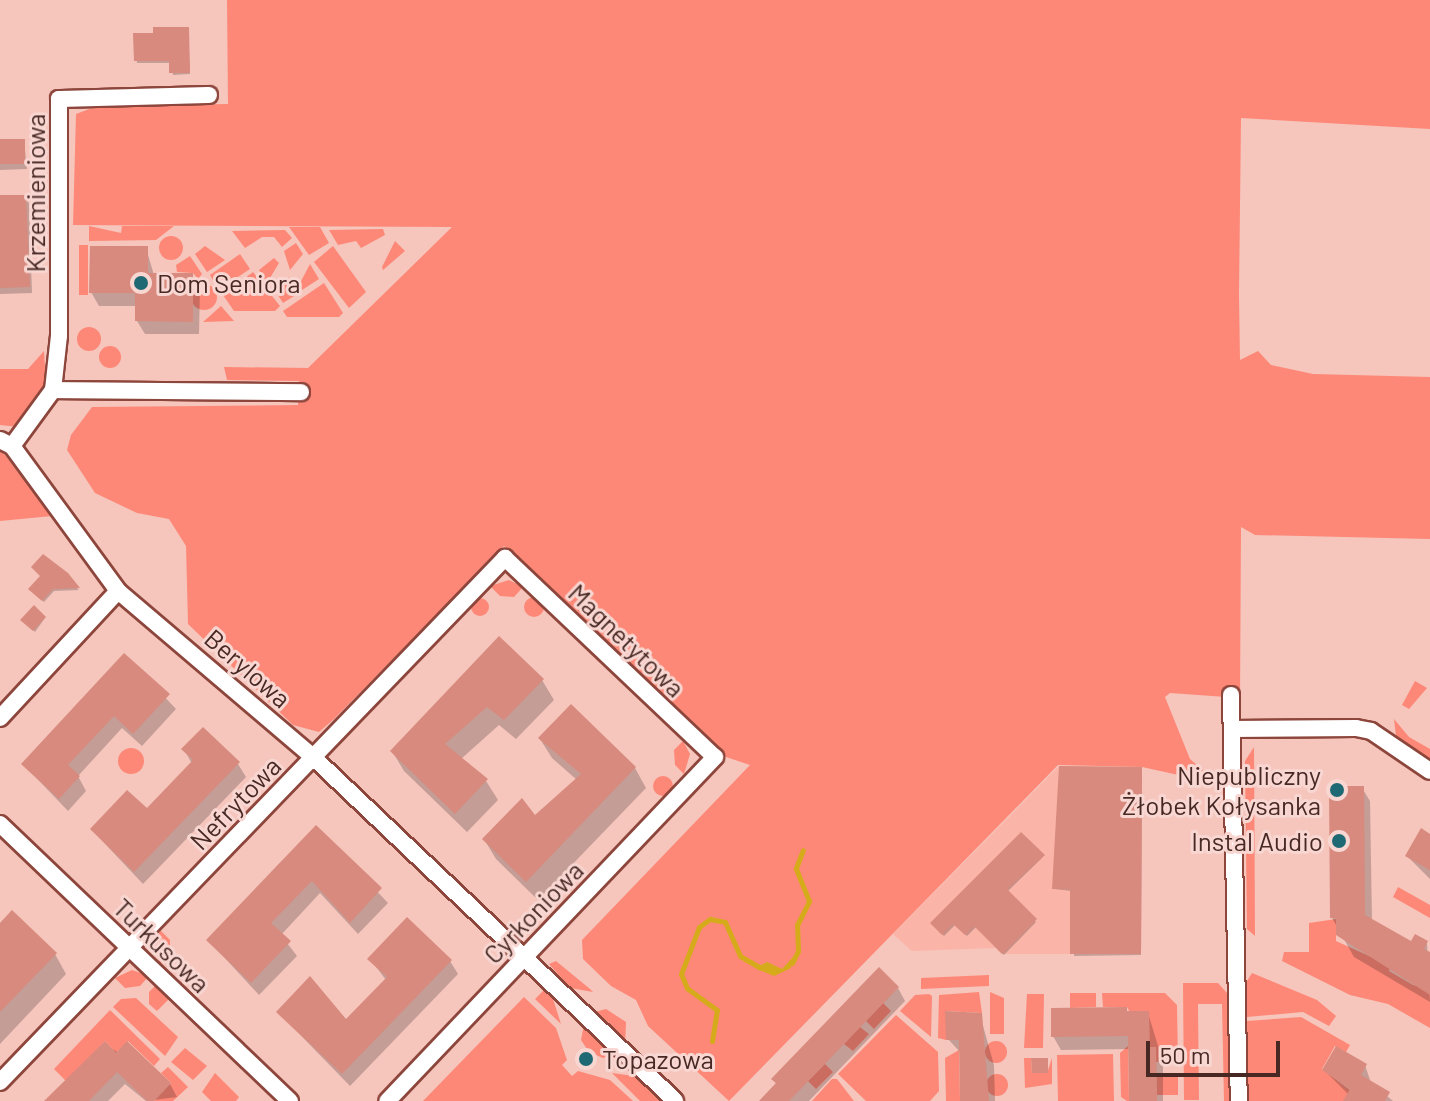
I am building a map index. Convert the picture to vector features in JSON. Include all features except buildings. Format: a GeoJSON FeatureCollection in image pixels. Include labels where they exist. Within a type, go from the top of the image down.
{"type":"FeatureCollection","features":[{"type":"Feature","properties":{"kind":"street","name":"Krzemieniowa"},"geometry":{"type":"LineString","coordinates":[[53,390],[59,336],[59,99],[209,95]]}},
{"type":"Feature","properties":{"kind":"street"},"geometry":{"type":"LineString","coordinates":[[53,390],[301,392]]}},
{"type":"Feature","properties":{"kind":"street","name":"Berylowa"},"geometry":{"type":"LineString","coordinates":[[53,390],[6,443],[118,591],[313,757],[675,1101]]}},
{"type":"Feature","properties":{"kind":"street","name":"Nefrytowa"},"geometry":{"type":"LineString","coordinates":[[0,1082],[505,558]]}},
{"type":"Feature","properties":{"kind":"street","name":"Magnetytowa"},"geometry":{"type":"LineString","coordinates":[[505,558],[715,757]]}},
{"type":"Feature","properties":{"kind":"street"},"geometry":{"type":"LineString","coordinates":[[0,718],[118,591]]}},
{"type":"Feature","properties":{"kind":"street"},"geometry":{"type":"LineString","coordinates":[[1231,695],[1239,1101]]}},
{"type":"Feature","properties":{"kind":"street"},"geometry":{"type":"LineString","coordinates":[[1232,729],[1356,728],[1371,731],[1430,771]]}},
{"type":"Feature","properties":{"kind":"street","name":"Cyrkoniowa"},"geometry":{"type":"LineString","coordinates":[[387,1101],[715,757]]}},
{"type":"Feature","properties":{"kind":"street","name":"Turkusowa"},"geometry":{"type":"LineString","coordinates":[[0,824],[290,1101]]}},
{"type":"Feature","properties":{"kind":"shaded area"},"geometry":{"type":"Polygon","coordinates":[[[227,0],[1430,0],[1430,129],[1241,118],[1239,295],[1240,360],[1258,351],[1271,365],[1313,374],[1430,377],[1430,539],[1255,535],[1241,527],[1240,698],[1170,693],[1165,697],[1190,759],[1204,771],[1197,779],[1142,767],[1058,765],[729,1101],[648,1026],[636,1000],[611,986],[583,959],[582,940],[750,765],[726,757],[504,546],[319,732],[293,725],[188,624],[186,546],[169,519],[137,513],[95,493],[67,450],[71,435],[92,407],[298,405],[299,381],[227,380],[224,367],[308,368],[452,227],[73,225],[76,114],[97,106],[228,104],[227,0]]]}},
{"type":"Feature","properties":{"kind":"shaded area"},"geometry":{"type":"Polygon","coordinates":[[[89,226],[121,233],[122,226],[174,226],[156,240],[89,241],[89,226]]]}},
{"type":"Feature","properties":{"kind":"shaded area"},"geometry":{"type":"Polygon","coordinates":[[[289,227],[320,227],[329,243],[309,255],[289,227]]]}},
{"type":"Feature","properties":{"kind":"shaded area"},"geometry":{"type":"Polygon","coordinates":[[[383,229],[385,235],[361,248],[356,241],[338,245],[329,230],[383,229]]]}},
{"type":"Feature","properties":{"kind":"shaded area"},"geometry":{"type":"Polygon","coordinates":[[[285,230],[292,238],[282,247],[274,237],[262,237],[245,248],[232,231],[285,230]]]}},
{"type":"Feature","properties":{"kind":"shaded area"},"geometry":{"type":"Polygon","coordinates":[[[171,236],[179,240],[183,248],[179,256],[171,260],[163,256],[159,248],[163,240],[171,236]]]}},
{"type":"Feature","properties":{"kind":"shaded area"},"geometry":{"type":"Polygon","coordinates":[[[395,241],[405,251],[383,270],[382,267],[395,241]]]}},
{"type":"Feature","properties":{"kind":"shaded area"},"geometry":{"type":"Polygon","coordinates":[[[296,243],[303,254],[290,270],[284,251],[296,243]]]}},
{"type":"Feature","properties":{"kind":"shaded area"},"geometry":{"type":"Polygon","coordinates":[[[79,245],[88,245],[88,295],[79,295],[79,245]]]}},
{"type":"Feature","properties":{"kind":"shaded area"},"geometry":{"type":"Polygon","coordinates":[[[205,246],[225,260],[207,272],[195,254],[205,246]]]}},
{"type":"Feature","properties":{"kind":"shaded area"},"geometry":{"type":"Polygon","coordinates":[[[333,246],[366,292],[349,308],[314,262],[333,246]]]}},
{"type":"Feature","properties":{"kind":"shaded area"},"geometry":{"type":"Polygon","coordinates":[[[240,254],[250,269],[218,290],[210,275],[240,254]]]}},
{"type":"Feature","properties":{"kind":"shaded area"},"geometry":{"type":"Polygon","coordinates":[[[190,256],[202,274],[198,279],[193,273],[177,272],[176,265],[190,256]]]}},
{"type":"Feature","properties":{"kind":"shaded area"},"geometry":{"type":"Polygon","coordinates":[[[274,258],[279,263],[267,283],[259,270],[274,258]]]}},
{"type":"Feature","properties":{"kind":"shaded area"},"geometry":{"type":"Polygon","coordinates":[[[310,264],[319,279],[302,290],[299,285],[310,264]]]}},
{"type":"Feature","properties":{"kind":"shaded area"},"geometry":{"type":"Polygon","coordinates":[[[253,272],[280,306],[275,311],[234,311],[223,295],[253,272]]]}},
{"type":"Feature","properties":{"kind":"shaded area"},"geometry":{"type":"Polygon","coordinates":[[[289,277],[294,296],[283,303],[276,292],[289,277]]]}},
{"type":"Feature","properties":{"kind":"shaded area"},"geometry":{"type":"Polygon","coordinates":[[[324,283],[343,313],[339,317],[287,317],[283,311],[324,283]]]}},
{"type":"Feature","properties":{"kind":"shaded area"},"geometry":{"type":"Polygon","coordinates":[[[204,284],[213,288],[217,297],[213,306],[204,310],[195,306],[191,297],[195,288],[204,284]]]}},
{"type":"Feature","properties":{"kind":"shaded area"},"geometry":{"type":"Polygon","coordinates":[[[221,306],[234,321],[203,322],[221,306]]]}},
{"type":"Feature","properties":{"kind":"shaded area"},"geometry":{"type":"Polygon","coordinates":[[[89,327],[98,330],[101,339],[98,348],[89,351],[80,348],[77,339],[80,330],[89,327]]]}},
{"type":"Feature","properties":{"kind":"shaded area"},"geometry":{"type":"Polygon","coordinates":[[[106,346],[114,346],[121,357],[114,368],[106,368],[99,361],[99,353],[106,346]]]}},
{"type":"Feature","properties":{"kind":"shaded area"},"geometry":{"type":"Polygon","coordinates":[[[44,351],[46,383],[19,427],[0,425],[0,369],[28,369],[44,351]]]}},
{"type":"Feature","properties":{"kind":"shaded area"},"geometry":{"type":"Polygon","coordinates":[[[0,451],[6,456],[52,516],[0,521],[0,451]]]}},
{"type":"Feature","properties":{"kind":"shaded area"},"geometry":{"type":"Polygon","coordinates":[[[509,580],[523,587],[514,597],[500,596],[490,586],[509,580]]]}},
{"type":"Feature","properties":{"kind":"shaded area"},"geometry":{"type":"Polygon","coordinates":[[[534,597],[541,600],[544,607],[541,614],[534,617],[527,614],[524,607],[527,600],[534,597]]]}},
{"type":"Feature","properties":{"kind":"shaded area"},"geometry":{"type":"Polygon","coordinates":[[[476,598],[484,598],[489,607],[487,614],[476,616],[471,611],[471,603],[476,598]]]}},
{"type":"Feature","properties":{"kind":"shaded area"},"geometry":{"type":"Polygon","coordinates":[[[1415,681],[1427,688],[1409,709],[1402,705],[1415,681]]]}},
{"type":"Feature","properties":{"kind":"shaded area"},"geometry":{"type":"Polygon","coordinates":[[[1394,719],[1409,737],[1430,749],[1430,760],[1396,736],[1394,719]]]}},
{"type":"Feature","properties":{"kind":"shaded area"},"geometry":{"type":"Polygon","coordinates":[[[683,741],[690,754],[684,774],[675,765],[674,750],[683,741]]]}},
{"type":"Feature","properties":{"kind":"shaded area"},"geometry":{"type":"Polygon","coordinates":[[[1254,747],[1255,936],[1247,929],[1245,761],[1254,747]]]}},
{"type":"Feature","properties":{"kind":"shaded area"},"geometry":{"type":"Polygon","coordinates":[[[131,748],[140,752],[144,761],[140,770],[131,774],[122,770],[118,761],[122,752],[131,748]]]}},
{"type":"Feature","properties":{"kind":"shaded area"},"geometry":{"type":"Polygon","coordinates":[[[1059,766],[1142,767],[1141,954],[1002,954],[996,948],[912,951],[893,934],[1059,766]]]}},
{"type":"Feature","properties":{"kind":"shaded area"},"geometry":{"type":"Polygon","coordinates":[[[663,776],[670,779],[673,786],[670,793],[663,796],[656,793],[653,786],[656,779],[663,776]]]}},
{"type":"Feature","properties":{"kind":"shaded area"},"geometry":{"type":"Polygon","coordinates":[[[1398,887],[1430,905],[1430,918],[1393,897],[1398,887]]]}},
{"type":"Feature","properties":{"kind":"shaded area"},"geometry":{"type":"Polygon","coordinates":[[[1336,919],[1336,941],[1391,966],[1389,971],[1413,985],[1430,988],[1430,1028],[1388,1004],[1350,995],[1282,961],[1284,952],[1309,952],[1309,923],[1336,919]]]}},
{"type":"Feature","properties":{"kind":"shaded area"},"geometry":{"type":"Polygon","coordinates":[[[160,930],[170,940],[170,955],[160,964],[154,946],[160,930]]]}},
{"type":"Feature","properties":{"kind":"shaded area"},"geometry":{"type":"Polygon","coordinates":[[[793,957],[791,968],[774,976],[755,968],[767,962],[782,969],[793,957]]]}},
{"type":"Feature","properties":{"kind":"shaded area"},"geometry":{"type":"Polygon","coordinates":[[[556,961],[593,992],[570,988],[549,964],[556,961]]]}},
{"type":"Feature","properties":{"kind":"shaded area"},"geometry":{"type":"Polygon","coordinates":[[[132,970],[149,976],[140,986],[125,988],[115,978],[132,970]]]}},
{"type":"Feature","properties":{"kind":"shaded area"},"geometry":{"type":"Polygon","coordinates":[[[1252,973],[1317,1000],[1336,1016],[1329,1026],[1303,1012],[1247,1017],[1247,981],[1252,973]]]}},
{"type":"Feature","properties":{"kind":"shaded area"},"geometry":{"type":"Polygon","coordinates":[[[989,975],[989,986],[921,989],[921,978],[989,975]]]}},
{"type":"Feature","properties":{"kind":"shaded area"},"geometry":{"type":"Polygon","coordinates":[[[1183,983],[1218,983],[1227,993],[1230,1101],[1224,1101],[1222,1004],[1198,1004],[1199,1100],[1184,1100],[1183,983]]]}},
{"type":"Feature","properties":{"kind":"shaded area"},"geometry":{"type":"Polygon","coordinates":[[[157,984],[170,998],[157,1011],[149,1004],[149,992],[157,984]]]}},
{"type":"Feature","properties":{"kind":"shaded area"},"geometry":{"type":"Polygon","coordinates":[[[546,988],[553,999],[561,1024],[535,999],[546,988]]]}},
{"type":"Feature","properties":{"kind":"shaded area"},"geometry":{"type":"Polygon","coordinates":[[[979,992],[982,1013],[946,1011],[946,1040],[938,1038],[939,995],[979,992]]]}},
{"type":"Feature","properties":{"kind":"shaded area"},"geometry":{"type":"Polygon","coordinates":[[[990,992],[1004,998],[1004,1034],[990,1034],[990,992]]]}},
{"type":"Feature","properties":{"kind":"shaded area"},"geometry":{"type":"Polygon","coordinates":[[[1070,993],[1096,993],[1096,1007],[1070,1008],[1070,993]]]}},
{"type":"Feature","properties":{"kind":"shaded area"},"geometry":{"type":"Polygon","coordinates":[[[1102,993],[1165,993],[1177,1005],[1178,1062],[1156,1062],[1156,1047],[1149,1047],[1127,1007],[1103,1007],[1102,993]]]}},
{"type":"Feature","properties":{"kind":"shaded area"},"geometry":{"type":"Polygon","coordinates":[[[1027,994],[1044,994],[1043,1048],[1024,1048],[1027,994]]]}},
{"type":"Feature","properties":{"kind":"shaded area"},"geometry":{"type":"Polygon","coordinates":[[[915,995],[932,996],[931,1037],[900,1011],[915,995]]]}},
{"type":"Feature","properties":{"kind":"shaded area"},"geometry":{"type":"Polygon","coordinates":[[[524,997],[556,1028],[567,1060],[562,1065],[572,1076],[578,1071],[610,1080],[633,1101],[423,1101],[524,997]]]}},
{"type":"Feature","properties":{"kind":"shaded area"},"geometry":{"type":"Polygon","coordinates":[[[136,998],[178,1037],[165,1056],[113,1007],[121,999],[136,998]]]}},
{"type":"Feature","properties":{"kind":"shaded area"},"geometry":{"type":"Polygon","coordinates":[[[883,1003],[891,1011],[874,1029],[866,1021],[883,1003]]]}},
{"type":"Feature","properties":{"kind":"shaded area"},"geometry":{"type":"Polygon","coordinates":[[[606,1009],[626,1022],[625,1046],[591,1013],[606,1009]]]}},
{"type":"Feature","properties":{"kind":"shaded area"},"geometry":{"type":"Polygon","coordinates":[[[110,1010],[160,1059],[154,1066],[128,1041],[116,1053],[105,1041],[67,1082],[54,1069],[110,1010]]]}},
{"type":"Feature","properties":{"kind":"shaded area"},"geometry":{"type":"Polygon","coordinates":[[[896,1015],[938,1052],[939,1091],[930,1101],[866,1101],[838,1074],[896,1015]]]}},
{"type":"Feature","properties":{"kind":"shaded area"},"geometry":{"type":"Polygon","coordinates":[[[1301,1017],[1350,1045],[1346,1052],[1335,1046],[1322,1069],[1350,1090],[1345,1101],[1248,1101],[1247,1021],[1301,1017]]]}},
{"type":"Feature","properties":{"kind":"shaded area"},"geometry":{"type":"Polygon","coordinates":[[[585,1019],[618,1053],[603,1058],[589,1052],[581,1040],[585,1019]]]}},
{"type":"Feature","properties":{"kind":"shaded area"},"geometry":{"type":"Polygon","coordinates":[[[860,1027],[869,1034],[853,1051],[844,1044],[860,1027]]]}},
{"type":"Feature","properties":{"kind":"shaded area"},"geometry":{"type":"Polygon","coordinates":[[[992,1041],[1000,1041],[1007,1052],[1000,1063],[992,1063],[985,1056],[985,1048],[992,1041]]]}},
{"type":"Feature","properties":{"kind":"shaded area"},"geometry":{"type":"Polygon","coordinates":[[[1128,1046],[1127,1101],[1121,1097],[1120,1053],[1128,1046]]]}},
{"type":"Feature","properties":{"kind":"shaded area"},"geometry":{"type":"Polygon","coordinates":[[[185,1048],[207,1066],[193,1080],[171,1062],[185,1048]]]}},
{"type":"Feature","properties":{"kind":"shaded area"},"geometry":{"type":"Polygon","coordinates":[[[959,1050],[960,1101],[946,1101],[945,1058],[959,1050]]]}},
{"type":"Feature","properties":{"kind":"shaded area"},"geometry":{"type":"Polygon","coordinates":[[[1113,1054],[1114,1101],[1058,1101],[1057,1055],[1113,1054]]]}},
{"type":"Feature","properties":{"kind":"shaded area"},"geometry":{"type":"Polygon","coordinates":[[[1024,1058],[1031,1058],[1032,1073],[1047,1073],[1052,1058],[1052,1084],[1025,1088],[1024,1058]]]}},
{"type":"Feature","properties":{"kind":"shaded area"},"geometry":{"type":"Polygon","coordinates":[[[825,1064],[833,1072],[816,1089],[808,1081],[825,1064]]]}},
{"type":"Feature","properties":{"kind":"shaded area"},"geometry":{"type":"Polygon","coordinates":[[[168,1067],[188,1087],[173,1101],[154,1101],[171,1083],[161,1073],[168,1067]]]}},
{"type":"Feature","properties":{"kind":"shaded area"},"geometry":{"type":"Polygon","coordinates":[[[215,1073],[239,1097],[236,1101],[211,1101],[202,1092],[215,1073]]]}},
{"type":"Feature","properties":{"kind":"shaded area"},"geometry":{"type":"Polygon","coordinates":[[[612,1073],[634,1076],[663,1101],[640,1101],[612,1073]]]}},
{"type":"Feature","properties":{"kind":"shaded area"},"geometry":{"type":"Polygon","coordinates":[[[1156,1073],[1178,1073],[1178,1095],[1157,1095],[1156,1073]]]}},
{"type":"Feature","properties":{"kind":"shaded area"},"geometry":{"type":"Polygon","coordinates":[[[997,1074],[1005,1077],[1008,1085],[1005,1093],[997,1096],[989,1093],[986,1085],[989,1077],[997,1074]]]}},
{"type":"Feature","properties":{"kind":"shaded area"},"geometry":{"type":"Polygon","coordinates":[[[832,1079],[837,1079],[854,1101],[812,1101],[832,1079]]]}},
{"type":"Feature","properties":{"kind":"waterway"},"geometry":{"type":"LineString","coordinates":[[792,963],[798,951],[797,925],[809,901],[796,868],[803,850]]}},
{"type":"Feature","properties":{"kind":"waterway"},"geometry":{"type":"LineString","coordinates":[[712,1041],[717,1010],[687,988],[681,974],[699,927],[710,919],[725,922],[740,956],[761,968]]}},
{"type":"Feature","properties":{"kind":"place","name":"Dom Seniora"},"geometry":{"type":"Point","coordinates":[141,283]}},
{"type":"Feature","properties":{"kind":"place","name":"Niepubliczny Żłobek Kołysanka"},"geometry":{"type":"Point","coordinates":[1337,790]}},
{"type":"Feature","properties":{"kind":"place","name":"Instal Audio"},"geometry":{"type":"Point","coordinates":[1339,841]}},
{"type":"Feature","properties":{"kind":"place","name":"Topazowa"},"geometry":{"type":"Point","coordinates":[586,1059]}}]}
